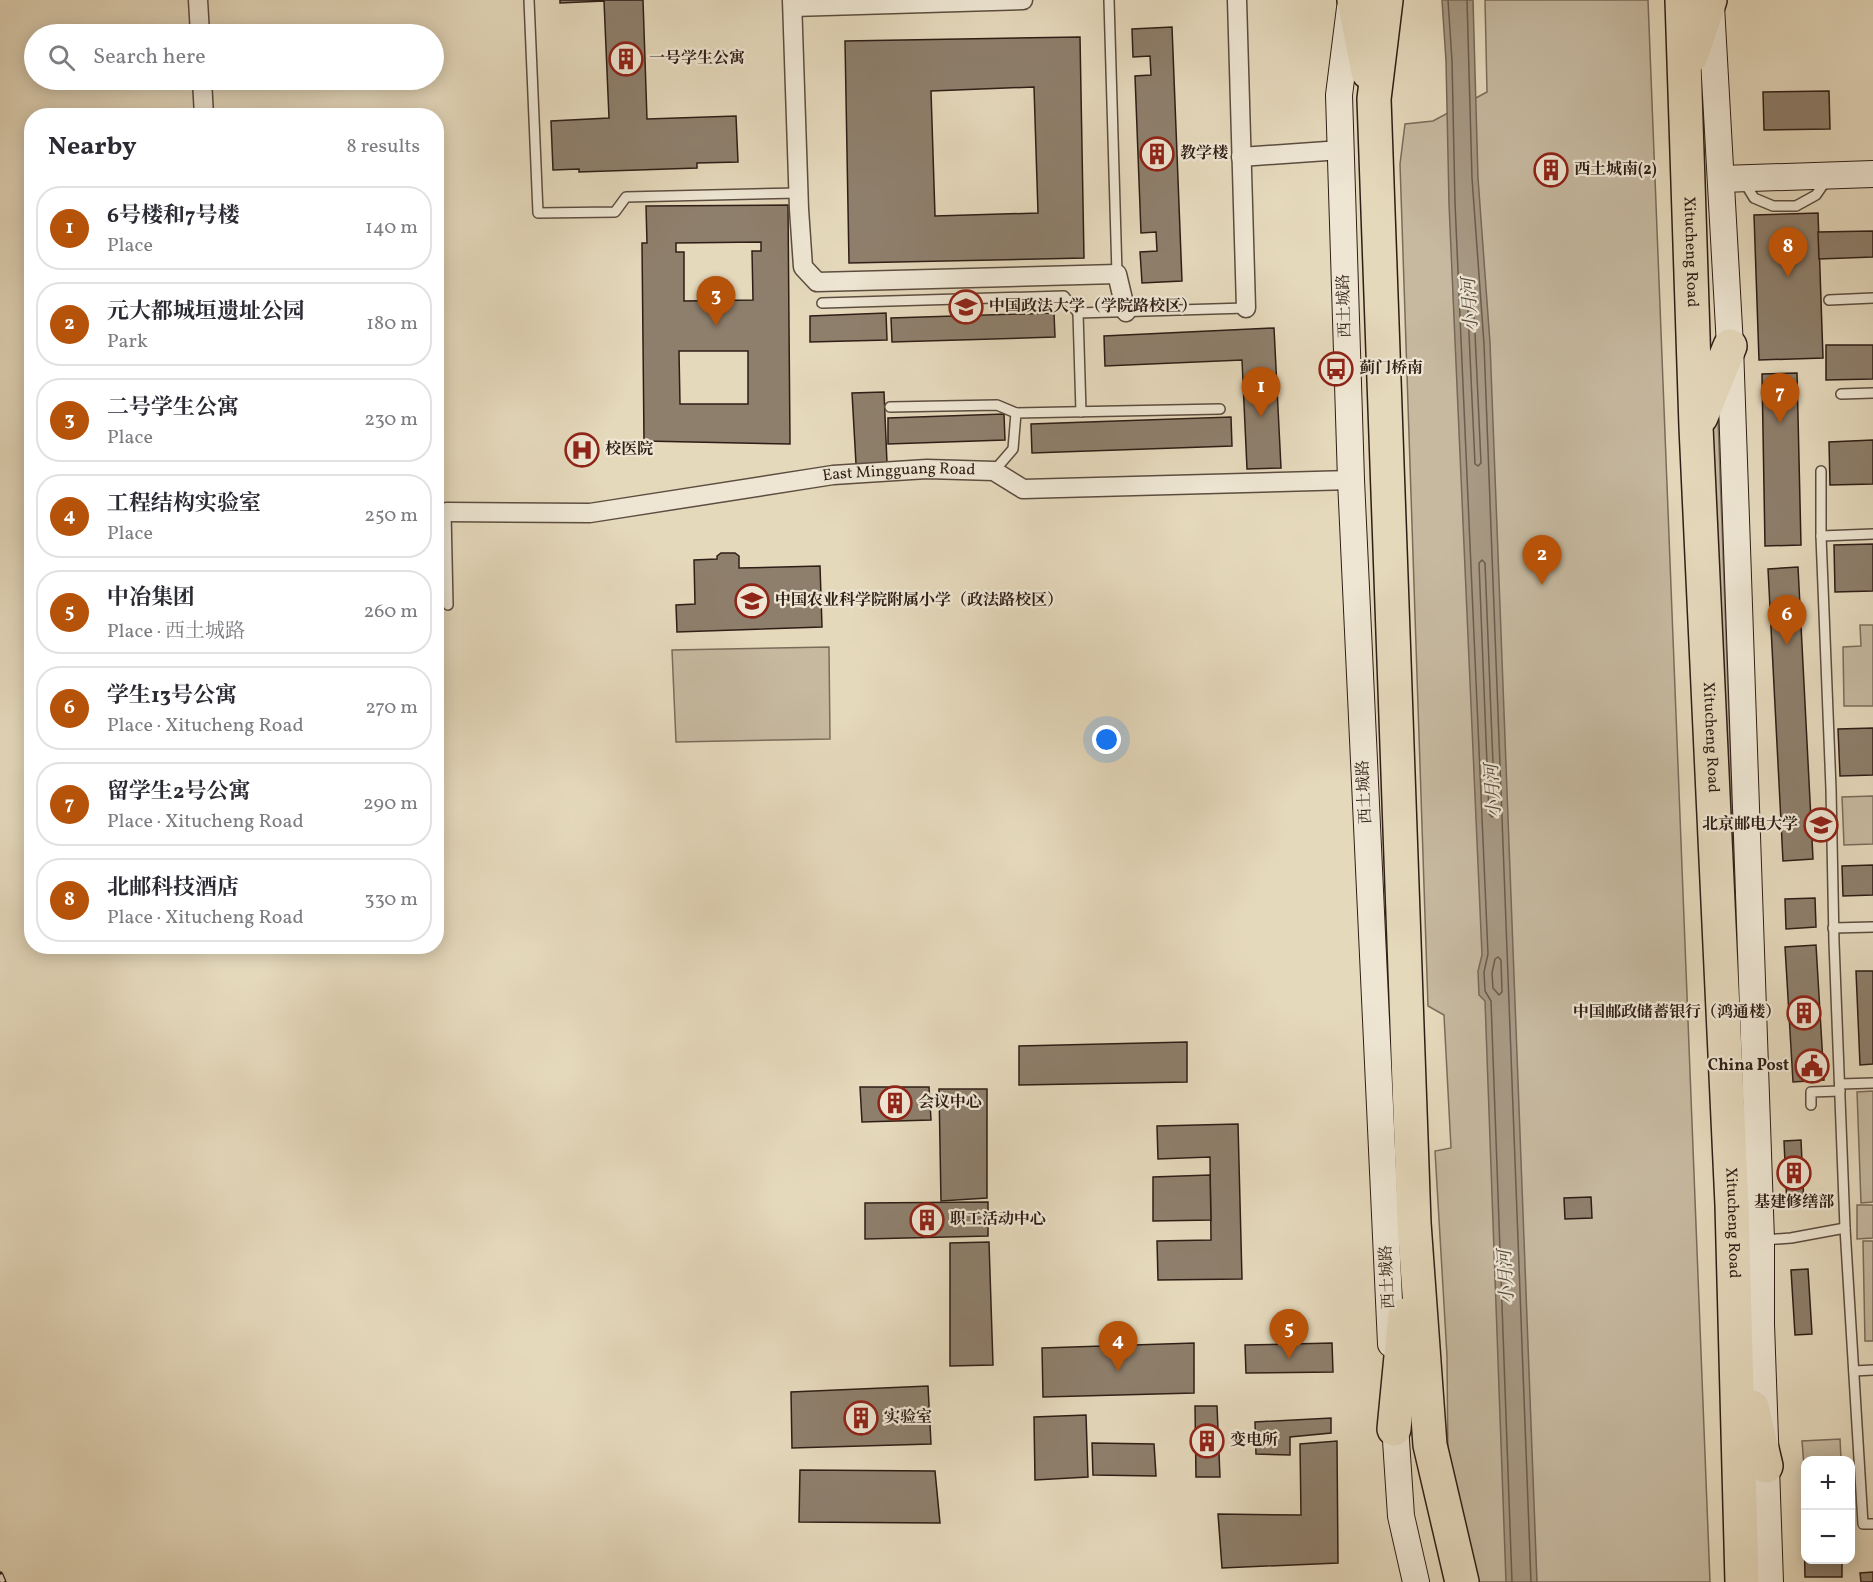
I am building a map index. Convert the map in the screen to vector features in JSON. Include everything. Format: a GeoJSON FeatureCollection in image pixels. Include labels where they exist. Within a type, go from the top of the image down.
{"type":"FeatureCollection","features":[{"type":"Feature","properties":{"kind":"highway"},"geometry":{"type":"LineString","coordinates":[[1352,0],[1374,99]]}},
{"type":"Feature","properties":{"kind":"highway"},"geometry":{"type":"LineString","coordinates":[[1386,0],[1374,99],[1414,1223],[1430,1445],[1462,1582]]}},
{"type":"Feature","properties":{"kind":"highway","name":"Xitucheng Road"},"geometry":{"type":"LineString","coordinates":[[1682,0],[1696,427],[1732,1205],[1743,1582]]}},
{"type":"Feature","properties":{"kind":"highway"},"geometry":{"type":"LineString","coordinates":[[1685,75],[1710,0]]}},
{"type":"Feature","properties":{"kind":"highway"},"geometry":{"type":"LineString","coordinates":[[1696,427],[1730,346]]}},
{"type":"Feature","properties":{"kind":"highway"},"geometry":{"type":"LineString","coordinates":[[1732,1205],[1749,1394],[1766,1467]]}},
{"type":"Feature","properties":{"kind":"highway"},"geometry":{"type":"LineString","coordinates":[[1394,1429],[1414,1223]]}},
{"type":"Feature","properties":{"kind":"street"},"geometry":{"type":"LineString","coordinates":[[198,0],[199,24]]}},
{"type":"Feature","properties":{"kind":"street"},"geometry":{"type":"LineString","coordinates":[[1023,0],[792,3],[798,193],[803,267],[817,282],[1117,274],[1126,312]]}},
{"type":"Feature","properties":{"kind":"street"},"geometry":{"type":"LineString","coordinates":[[1237,0],[1246,308]]}},
{"type":"Feature","properties":{"kind":"street"},"geometry":{"type":"LineString","coordinates":[[1334,0],[1339,95]]}},
{"type":"Feature","properties":{"kind":"street","name":"西土城路"},"geometry":{"type":"LineString","coordinates":[[1352,0],[1339,95],[1351,480],[1394,1429],[1401,1516],[1416,1582]]}},
{"type":"Feature","properties":{"kind":"street","name":"Xitucheng Road"},"geometry":{"type":"LineString","coordinates":[[1710,0],[1732,179],[1730,346],[1761,1240],[1761,1324],[1766,1467]]}},
{"type":"Feature","properties":{"kind":"street"},"geometry":{"type":"LineString","coordinates":[[203,90],[204,108]]}},
{"type":"Feature","properties":{"kind":"street"},"geometry":{"type":"LineString","coordinates":[[1241,157],[1341,150]]}},
{"type":"Feature","properties":{"kind":"street"},"geometry":{"type":"LineString","coordinates":[[1732,179],[1873,174]]}},
{"type":"Feature","properties":{"kind":"street","name":"East Mingguang Road"},"geometry":{"type":"LineString","coordinates":[[446,512],[590,513],[833,475],[927,469],[994,471],[1023,489],[1351,480]]}},
{"type":"Feature","properties":{"kind":"street"},"geometry":{"type":"LineString","coordinates":[[1766,1467],[1770,1582]]}},
{"type":"Feature","properties":{"kind":"lane"},"geometry":{"type":"LineString","coordinates":[[529,0],[538,213],[615,212],[626,197],[798,193]]}},
{"type":"Feature","properties":{"kind":"lane"},"geometry":{"type":"LineString","coordinates":[[1109,0],[1117,274]]}},
{"type":"Feature","properties":{"kind":"lane"},"geometry":{"type":"LineString","coordinates":[[822,303],[1064,296],[1078,313],[1081,412]]}},
{"type":"Feature","properties":{"kind":"lane"},"geometry":{"type":"LineString","coordinates":[[1829,300],[1873,298]]}},
{"type":"Feature","properties":{"kind":"lane"},"geometry":{"type":"LineString","coordinates":[[1078,313],[1246,308]]}},
{"type":"Feature","properties":{"kind":"lane"},"geometry":{"type":"LineString","coordinates":[[1841,394],[1873,393]]}},
{"type":"Feature","properties":{"kind":"lane"},"geometry":{"type":"LineString","coordinates":[[890,407],[997,405],[1016,413],[1220,409]]}},
{"type":"Feature","properties":{"kind":"lane"},"geometry":{"type":"LineString","coordinates":[[994,471],[1013,449],[1016,413]]}},
{"type":"Feature","properties":{"kind":"lane"},"geometry":{"type":"LineString","coordinates":[[1821,471],[1833,928],[1845,1228],[1863,1524],[1873,1524]]}},
{"type":"Feature","properties":{"kind":"lane"},"geometry":{"type":"LineString","coordinates":[[446,512],[448,605]]}},
{"type":"Feature","properties":{"kind":"lane"},"geometry":{"type":"LineString","coordinates":[[1821,536],[1873,534]]}},
{"type":"Feature","properties":{"kind":"lane"},"geometry":{"type":"LineString","coordinates":[[1833,928],[1873,927]]}},
{"type":"Feature","properties":{"kind":"lane"},"geometry":{"type":"LineString","coordinates":[[1811,1105],[1811,1092],[1873,1083]]}},
{"type":"Feature","properties":{"kind":"lane"},"geometry":{"type":"LineString","coordinates":[[1761,1240],[1791,1238],[1845,1228]]}},
{"type":"Feature","properties":{"kind":"lane"},"geometry":{"type":"LineString","coordinates":[[1854,1371],[1873,1370]]}},
{"type":"Feature","properties":{"kind":"shaded area"},"geometry":{"type":"Polygon","coordinates":[[[1485,0],[1648,0],[1710,1582],[1478,1582],[1448,1464],[1447,1356],[1435,1151],[1451,1148],[1444,1015],[1428,1006],[1400,164],[1405,124],[1433,121],[1487,92],[1485,0]]]}},
{"type":"Feature","properties":{"kind":"shaded area"},"geometry":{"type":"Polygon","coordinates":[[[1709,407],[1718,419],[1751,1301],[1709,407]]]}},
{"type":"Feature","properties":{"kind":"shaded area"},"geometry":{"type":"Polygon","coordinates":[[[1860,625],[1873,625],[1873,706],[1844,706],[1843,647],[1861,646],[1860,625]]]}},
{"type":"Feature","properties":{"kind":"shaded area"},"geometry":{"type":"Polygon","coordinates":[[[829,647],[830,739],[676,742],[672,650],[829,647]]]}},
{"type":"Feature","properties":{"kind":"shaded area"},"geometry":{"type":"Polygon","coordinates":[[[1873,796],[1873,844],[1844,845],[1842,797],[1873,796]]]}},
{"type":"Feature","properties":{"kind":"shaded area"},"geometry":{"type":"Polygon","coordinates":[[[1873,1091],[1873,1202],[1861,1203],[1857,1092],[1873,1091]]]}},
{"type":"Feature","properties":{"kind":"shaded area"},"geometry":{"type":"Polygon","coordinates":[[[1857,1205],[1873,1205],[1873,1238],[1857,1239],[1857,1205]]]}},
{"type":"Feature","properties":{"kind":"shaded area"},"geometry":{"type":"Polygon","coordinates":[[[1863,1241],[1873,1241],[1873,1341],[1865,1341],[1863,1241]]]}},
{"type":"Feature","properties":{"kind":"shaded area"},"geometry":{"type":"Polygon","coordinates":[[[1840,1439],[1841,1456],[1803,1456],[1802,1441],[1840,1439]]]}},
{"type":"Feature","properties":{"kind":"water","name":"小月河"},"geometry":{"type":"Polygon","coordinates":[[[1442,0],[1473,0],[1478,178],[1490,343],[1537,1582],[1506,1582],[1485,1001],[1479,995],[1478,971],[1482,955],[1442,0]]]}},
{"type":"Feature","properties":{"kind":"building","name":"一号学生公寓"},"geometry":{"type":"Polygon","coordinates":[[[560,0],[643,0],[647,119],[736,116],[738,162],[697,163],[697,168],[579,172],[579,169],[553,170],[551,121],[609,118],[604,1],[560,3],[560,0]]]}},
{"type":"Feature","properties":{"kind":"building","name":"教学楼"},"geometry":{"type":"Polygon","coordinates":[[[1172,27],[1182,281],[1142,283],[1140,252],[1157,251],[1156,232],[1141,233],[1135,76],[1151,75],[1150,56],[1133,57],[1132,29],[1172,27]]]}},
{"type":"Feature","properties":{"kind":"building"},"geometry":{"type":"Polygon","coordinates":[[[1080,37],[1084,258],[849,263],[845,41],[1080,37]],[[1034,87],[931,91],[935,216],[1038,213],[1034,87]]]}},
{"type":"Feature","properties":{"kind":"building"},"geometry":{"type":"Polygon","coordinates":[[[1829,91],[1830,129],[1764,130],[1763,92],[1829,91]]]}},
{"type":"Feature","properties":{"kind":"building","name":"西土城南(2)"},"geometry":{"type":"Polygon","coordinates":[[[1559,162],[1560,177],[1543,177],[1543,163],[1559,162]]]}},
{"type":"Feature","properties":{"kind":"building"},"geometry":{"type":"Polygon","coordinates":[[[788,205],[790,444],[644,441],[642,243],[647,243],[646,206],[788,205]],[[761,242],[676,243],[676,252],[684,252],[684,301],[753,300],[752,251],[761,251],[761,242]],[[679,351],[680,404],[748,404],[748,351],[679,351]]]}},
{"type":"Feature","properties":{"kind":"building"},"geometry":{"type":"Polygon","coordinates":[[[1818,213],[1823,358],[1759,360],[1754,215],[1818,213]]]}},
{"type":"Feature","properties":{"kind":"building"},"geometry":{"type":"Polygon","coordinates":[[[1873,231],[1873,257],[1819,259],[1818,232],[1873,231]]]}},
{"type":"Feature","properties":{"kind":"building"},"geometry":{"type":"Polygon","coordinates":[[[886,313],[887,340],[810,342],[810,316],[886,313]]]}},
{"type":"Feature","properties":{"kind":"building"},"geometry":{"type":"Polygon","coordinates":[[[1054,313],[1055,337],[892,342],[891,318],[1054,313]]]}},
{"type":"Feature","properties":{"kind":"building"},"geometry":{"type":"Polygon","coordinates":[[[1274,328],[1281,468],[1247,469],[1242,360],[1105,366],[1104,336],[1274,328]]]}},
{"type":"Feature","properties":{"kind":"building"},"geometry":{"type":"Polygon","coordinates":[[[1826,345],[1873,345],[1873,379],[1826,380],[1826,345]]]}},
{"type":"Feature","properties":{"kind":"building"},"geometry":{"type":"Polygon","coordinates":[[[1797,373],[1801,545],[1765,546],[1762,374],[1797,373]]]}},
{"type":"Feature","properties":{"kind":"building"},"geometry":{"type":"Polygon","coordinates":[[[884,392],[887,463],[856,464],[852,393],[884,392]]]}},
{"type":"Feature","properties":{"kind":"building"},"geometry":{"type":"Polygon","coordinates":[[[1004,414],[1005,440],[888,444],[888,418],[1004,414]]]}},
{"type":"Feature","properties":{"kind":"building"},"geometry":{"type":"Polygon","coordinates":[[[1231,417],[1232,446],[1032,453],[1031,424],[1231,417]]]}},
{"type":"Feature","properties":{"kind":"building"},"geometry":{"type":"Polygon","coordinates":[[[1873,440],[1873,484],[1830,485],[1829,442],[1873,440]]]}},
{"type":"Feature","properties":{"kind":"building"},"geometry":{"type":"Polygon","coordinates":[[[1873,544],[1873,591],[1835,592],[1834,545],[1873,544]]]}},
{"type":"Feature","properties":{"kind":"building"},"geometry":{"type":"Polygon","coordinates":[[[721,553],[735,553],[739,556],[739,568],[820,566],[822,627],[677,632],[676,605],[695,604],[694,560],[717,559],[721,553]]]}},
{"type":"Feature","properties":{"kind":"building"},"geometry":{"type":"Polygon","coordinates":[[[1798,567],[1813,859],[1783,861],[1768,569],[1798,567]]]}},
{"type":"Feature","properties":{"kind":"building"},"geometry":{"type":"Polygon","coordinates":[[[1873,728],[1873,775],[1840,776],[1838,729],[1873,728]]]}},
{"type":"Feature","properties":{"kind":"building"},"geometry":{"type":"Polygon","coordinates":[[[1873,865],[1873,895],[1843,896],[1842,866],[1873,865]]]}},
{"type":"Feature","properties":{"kind":"building"},"geometry":{"type":"Polygon","coordinates":[[[1815,898],[1816,927],[1786,929],[1785,899],[1815,898]]]}},
{"type":"Feature","properties":{"kind":"building","name":"中国邮政储蓄银行（鸿通楼）"},"geometry":{"type":"Polygon","coordinates":[[[1816,945],[1824,1080],[1793,1082],[1785,947],[1816,945]]]}},
{"type":"Feature","properties":{"kind":"building"},"geometry":{"type":"Polygon","coordinates":[[[1856,971],[1873,971],[1873,1064],[1860,1065],[1856,971]]]}},
{"type":"Feature","properties":{"kind":"building"},"geometry":{"type":"Polygon","coordinates":[[[1187,1042],[1187,1082],[1019,1085],[1019,1046],[1187,1042]]]}},
{"type":"Feature","properties":{"kind":"building","name":"会议中心"},"geometry":{"type":"Polygon","coordinates":[[[860,1087],[929,1087],[931,1120],[862,1122],[860,1087]]]}},
{"type":"Feature","properties":{"kind":"building"},"geometry":{"type":"Polygon","coordinates":[[[939,1089],[987,1089],[987,1198],[941,1201],[939,1089]]]}},
{"type":"Feature","properties":{"kind":"building"},"geometry":{"type":"Polygon","coordinates":[[[1238,1124],[1242,1279],[1158,1280],[1157,1241],[1211,1240],[1210,1157],[1158,1159],[1157,1126],[1238,1124]]]}},
{"type":"Feature","properties":{"kind":"building","name":"基建修缮部"},"geometry":{"type":"Polygon","coordinates":[[[1801,1140],[1804,1205],[1787,1206],[1784,1141],[1801,1140]]]}},
{"type":"Feature","properties":{"kind":"building"},"geometry":{"type":"Polygon","coordinates":[[[1210,1175],[1211,1220],[1153,1221],[1153,1177],[1210,1175]]]}},
{"type":"Feature","properties":{"kind":"building"},"geometry":{"type":"Polygon","coordinates":[[[1591,1197],[1592,1218],[1565,1219],[1564,1198],[1591,1197]]]}},
{"type":"Feature","properties":{"kind":"building","name":"职工活动中心"},"geometry":{"type":"Polygon","coordinates":[[[988,1202],[988,1236],[865,1239],[865,1203],[988,1202]]]}},
{"type":"Feature","properties":{"kind":"building"},"geometry":{"type":"Polygon","coordinates":[[[989,1242],[993,1365],[950,1366],[950,1243],[989,1242]]]}},
{"type":"Feature","properties":{"kind":"building"},"geometry":{"type":"Polygon","coordinates":[[[1808,1269],[1812,1334],[1795,1335],[1791,1270],[1808,1269]]]}},
{"type":"Feature","properties":{"kind":"building"},"geometry":{"type":"Polygon","coordinates":[[[1194,1343],[1194,1393],[1043,1397],[1042,1348],[1194,1343]]]}},
{"type":"Feature","properties":{"kind":"building"},"geometry":{"type":"Polygon","coordinates":[[[1332,1343],[1333,1372],[1246,1373],[1245,1345],[1332,1343]]]}},
{"type":"Feature","properties":{"kind":"building","name":"实验室"},"geometry":{"type":"Polygon","coordinates":[[[928,1386],[931,1444],[792,1448],[791,1392],[928,1386]]]}},
{"type":"Feature","properties":{"kind":"building","name":"变电所"},"geometry":{"type":"Polygon","coordinates":[[[1195,1406],[1217,1406],[1220,1477],[1196,1477],[1195,1406]]]}},
{"type":"Feature","properties":{"kind":"building"},"geometry":{"type":"Polygon","coordinates":[[[1086,1415],[1088,1477],[1035,1480],[1034,1417],[1086,1415]]]}},
{"type":"Feature","properties":{"kind":"building"},"geometry":{"type":"Polygon","coordinates":[[[1331,1418],[1331,1433],[1290,1437],[1290,1455],[1256,1454],[1255,1422],[1331,1418]]]}},
{"type":"Feature","properties":{"kind":"building"},"geometry":{"type":"Polygon","coordinates":[[[1337,1441],[1338,1563],[1222,1568],[1218,1514],[1301,1515],[1300,1444],[1337,1441]]]}},
{"type":"Feature","properties":{"kind":"building"},"geometry":{"type":"Polygon","coordinates":[[[1092,1443],[1154,1444],[1156,1476],[1093,1475],[1092,1443]]]}},
{"type":"Feature","properties":{"kind":"building","name":"实验室"},"geometry":{"type":"Polygon","coordinates":[[[800,1470],[935,1471],[940,1523],[799,1522],[800,1470]]]}},
{"type":"Feature","properties":{"kind":"building"},"geometry":{"type":"Polygon","coordinates":[[[1805,1564],[1842,1564],[1842,1577],[1805,1577],[1805,1564]]]}},
{"type":"Feature","properties":{"kind":"building"},"geometry":{"type":"Polygon","coordinates":[[[1873,1572],[1873,1582],[1861,1582],[1860,1573],[1873,1572]]]}},
{"type":"Feature","properties":{"kind":"railway"},"geometry":{"type":"LineString","coordinates":[[0,1575],[3,1582]]}},
{"type":"Feature","properties":{"kind":"place","name":"一号学生公寓"},"geometry":{"type":"Point","coordinates":[626,59]}},
{"type":"Feature","properties":{"kind":"place","name":"教学楼"},"geometry":{"type":"Point","coordinates":[1157,154]}},
{"type":"Feature","properties":{"kind":"place","name":"西土城南(2)"},"geometry":{"type":"Point","coordinates":[1551,170]}},
{"type":"Feature","properties":{"kind":"place","name":"北邮科技酒店"},"geometry":{"type":"Point","coordinates":[1788,277]}},
{"type":"Feature","properties":{"kind":"place","name":"中国政法大学（学院路校区）"},"geometry":{"type":"Point","coordinates":[966,307]}},
{"type":"Feature","properties":{"kind":"place","name":"二号学生公寓"},"geometry":{"type":"Point","coordinates":[716,326]}},
{"type":"Feature","properties":{"kind":"place","name":"蓟门桥南"},"geometry":{"type":"Point","coordinates":[1336,369]}},
{"type":"Feature","properties":{"kind":"place","name":"6号楼和7号楼"},"geometry":{"type":"Point","coordinates":[1261,417]}},
{"type":"Feature","properties":{"kind":"place","name":"留学生2号公寓"},"geometry":{"type":"Point","coordinates":[1780,423]}},
{"type":"Feature","properties":{"kind":"place","name":"校医院"},"geometry":{"type":"Point","coordinates":[582,450]}},
{"type":"Feature","properties":{"kind":"place","name":"元大都城垣遗址公园"},"geometry":{"type":"Point","coordinates":[1542,585]}},
{"type":"Feature","properties":{"kind":"place","name":"中国农业科学院附属小学（政法路校区）"},"geometry":{"type":"Point","coordinates":[752,601]}},
{"type":"Feature","properties":{"kind":"place","name":"学生13号公寓"},"geometry":{"type":"Point","coordinates":[1787,645]}},
{"type":"Feature","properties":{"kind":"place","name":"北京邮电大学"},"geometry":{"type":"Point","coordinates":[1821,825]}},
{"type":"Feature","properties":{"kind":"place","name":"中国邮政储蓄银行（鸿通楼）"},"geometry":{"type":"Point","coordinates":[1804,1013]}},
{"type":"Feature","properties":{"kind":"place","name":"China Post"},"geometry":{"type":"Point","coordinates":[1812,1066]}},
{"type":"Feature","properties":{"kind":"place","name":"会议中心"},"geometry":{"type":"Point","coordinates":[895,1103]}},
{"type":"Feature","properties":{"kind":"place","name":"基建修缮部"},"geometry":{"type":"Point","coordinates":[1794,1173]}},
{"type":"Feature","properties":{"kind":"place","name":"职工活动中心"},"geometry":{"type":"Point","coordinates":[927,1220]}},
{"type":"Feature","properties":{"kind":"place","name":"中冶集团"},"geometry":{"type":"Point","coordinates":[1289,1359]}},
{"type":"Feature","properties":{"kind":"place","name":"工程结构实验室"},"geometry":{"type":"Point","coordinates":[1118,1371]}},
{"type":"Feature","properties":{"kind":"place","name":"实验室"},"geometry":{"type":"Point","coordinates":[861,1418]}},
{"type":"Feature","properties":{"kind":"place","name":"变电所"},"geometry":{"type":"Point","coordinates":[1207,1441]}}]}
